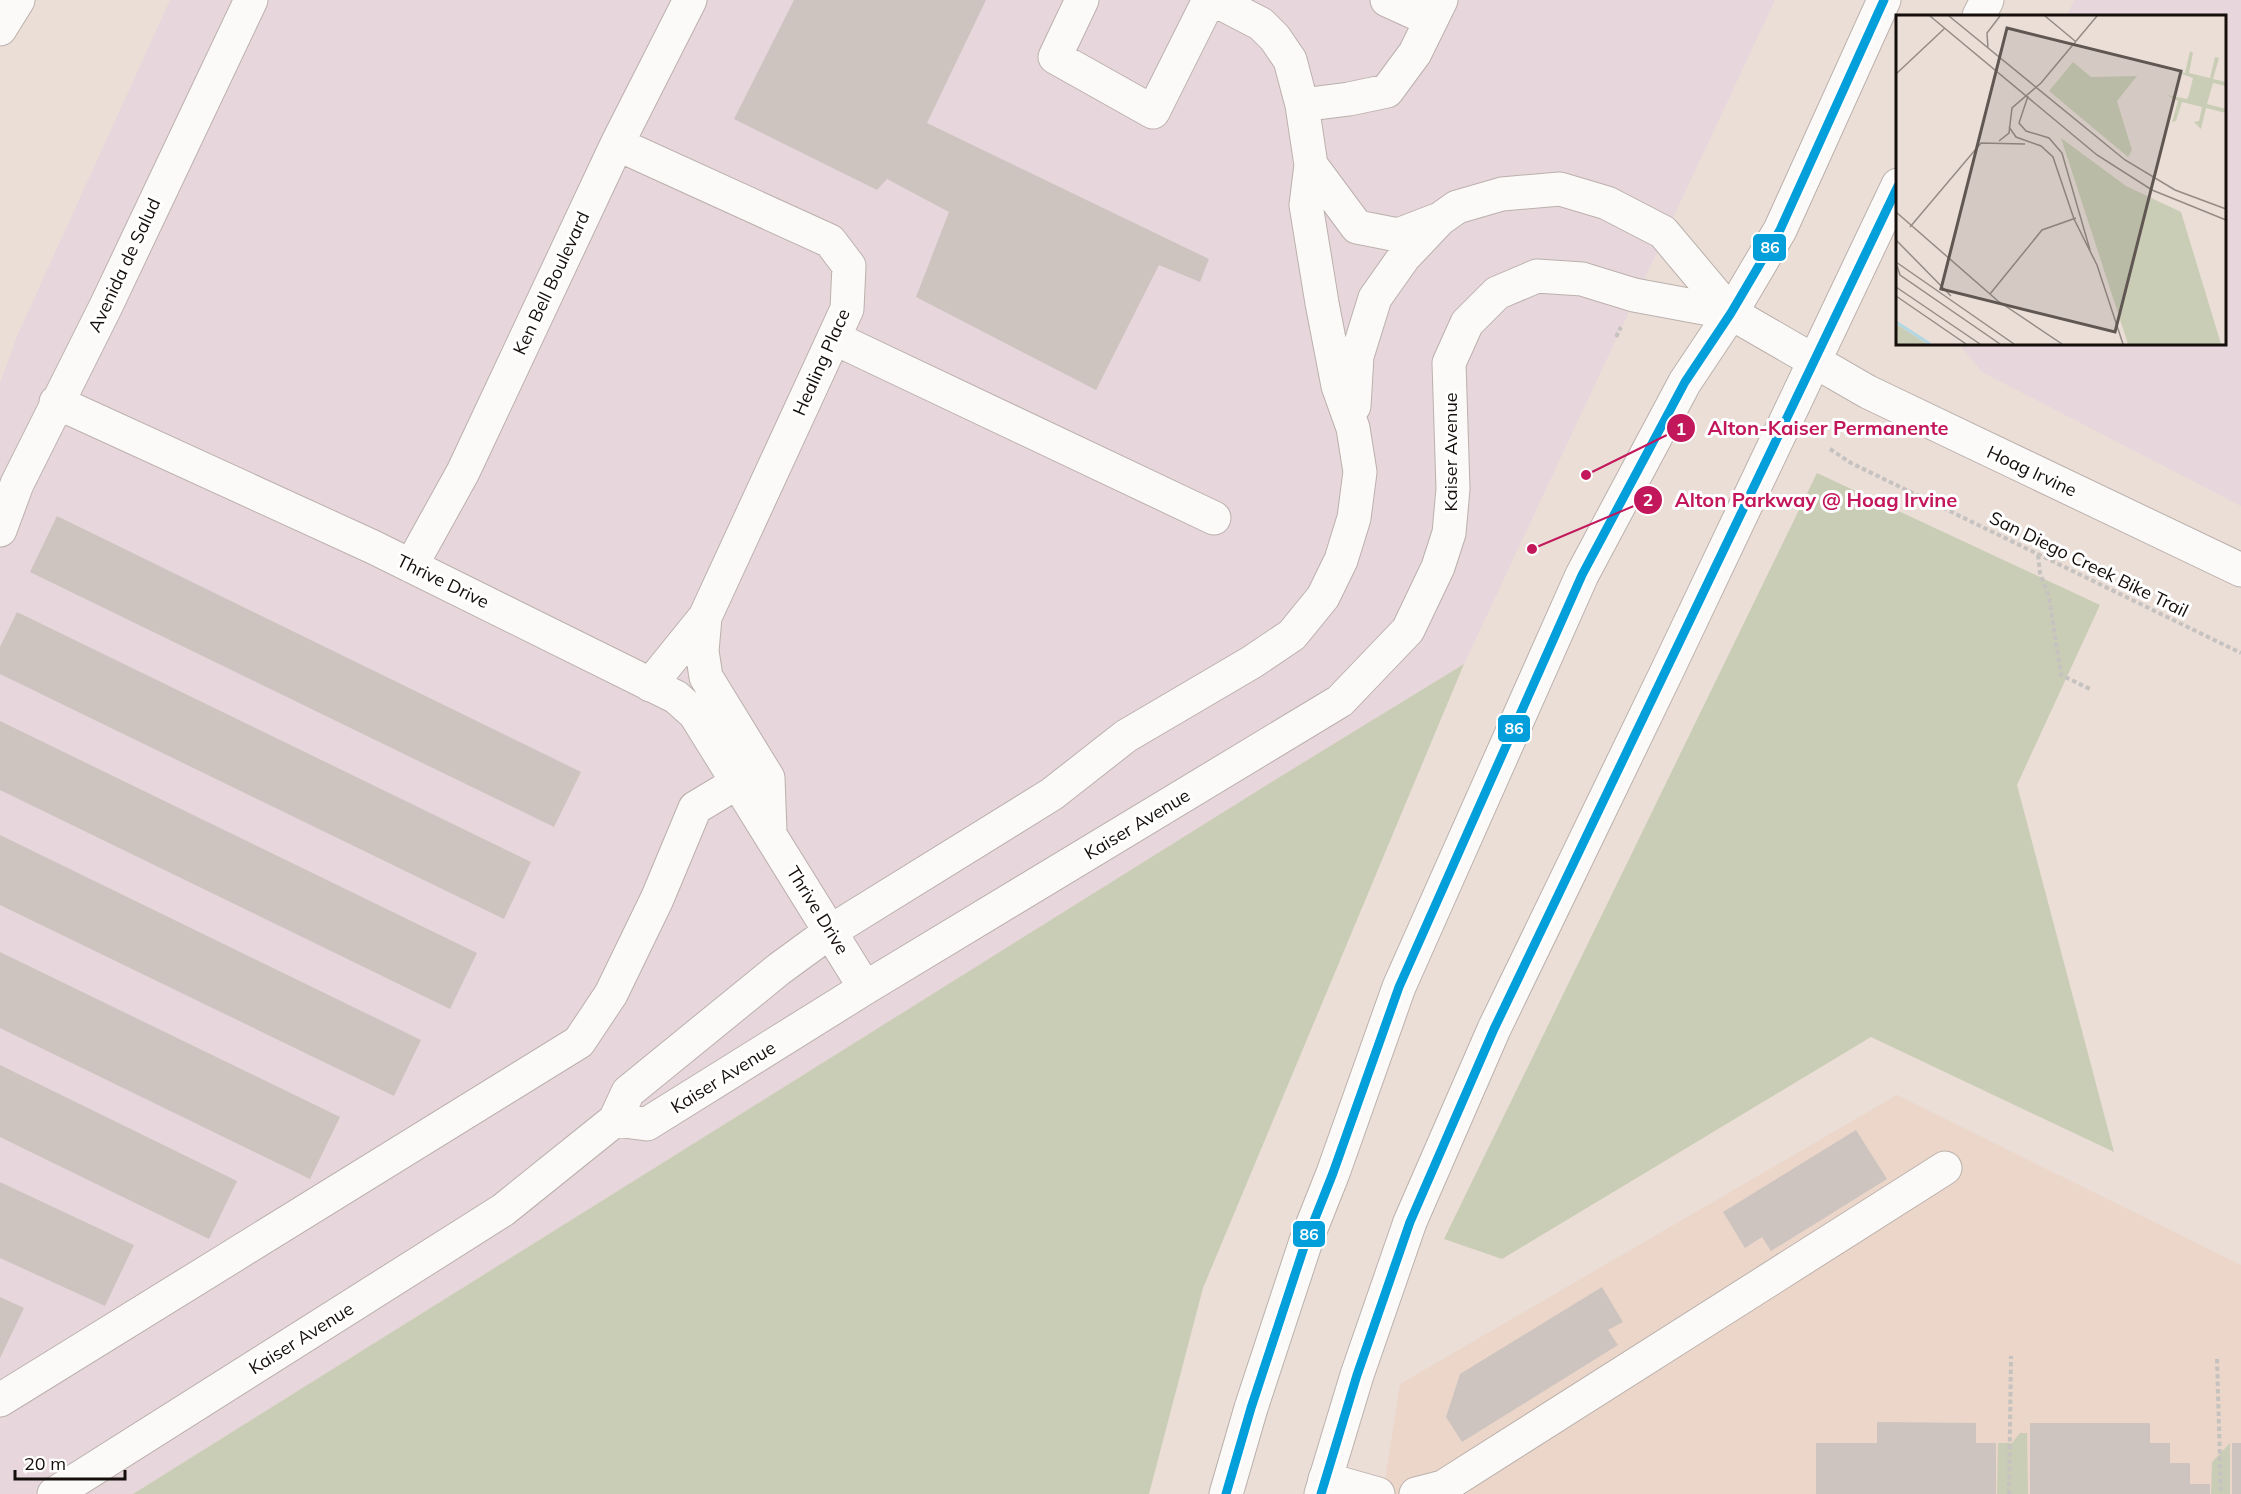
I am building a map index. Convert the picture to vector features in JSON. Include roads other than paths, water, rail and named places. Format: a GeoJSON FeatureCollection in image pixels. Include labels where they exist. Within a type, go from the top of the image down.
{"type":"FeatureCollection","features":[{"type":"Feature","properties":{"kind":"main road"},"geometry":{"type":"LineString","coordinates":[[0,29],[18,0]]}},
{"type":"Feature","properties":{"kind":"main road","name":"Avenida de Salud"},"geometry":{"type":"LineString","coordinates":[[0,530],[17,484],[106,306],[251,0]]}},
{"type":"Feature","properties":{"kind":"main road","name":"Ken Bell Boulevard"},"geometry":{"type":"LineString","coordinates":[[411,566],[463,472],[617,144],[690,0]]}},
{"type":"Feature","properties":{"kind":"main road"},"geometry":{"type":"LineString","coordinates":[[1082,0],[1055,57],[1153,112],[1209,0]]}},
{"type":"Feature","properties":{"kind":"main road"},"geometry":{"type":"LineString","coordinates":[[615,1120],[628,1092],[779,969],[831,931],[1052,794],[1126,735],[1252,662],[1292,635],[1323,597],[1341,560],[1354,518],[1360,472],[1353,428],[1338,386],[1306,205],[1311,165],[1302,105],[1290,60],[1275,38],[1261,24],[1215,0]]}},
{"type":"Feature","properties":{"kind":"main road"},"geometry":{"type":"LineString","coordinates":[[1302,105],[1387,91],[1415,53],[1436,10],[1387,0]]}},
{"type":"Feature","properties":{"kind":"main road"},"geometry":{"type":"LineString","coordinates":[[1226,1494],[1251,1408],[1303,1251],[1399,987],[1582,575],[1685,382],[1731,313],[1780,230],[1884,0]]}},
{"type":"Feature","properties":{"kind":"main road"},"geometry":{"type":"LineString","coordinates":[[1980,15],[1988,0]]}},
{"type":"Feature","properties":{"kind":"main road","name":"Healing Place"},"geometry":{"type":"LineString","coordinates":[[617,144],[830,241],[849,266],[847,309],[705,617],[650,685]]}},
{"type":"Feature","properties":{"kind":"main road"},"geometry":{"type":"LineString","coordinates":[[1311,165],[1357,227],[1398,235],[1440,219]]}},
{"type":"Feature","properties":{"kind":"main road"},"geometry":{"type":"LineString","coordinates":[[1378,1494],[1323,1486],[1357,1375],[1410,1222],[1494,1029],[1896,188]]}},
{"type":"Feature","properties":{"kind":"main road"},"geometry":{"type":"LineString","coordinates":[[1353,428],[1357,356],[1375,298],[1404,257],[1440,219],[1457,207],[1502,194],[1560,189],[1607,203],[1663,232],[1731,313]]}},
{"type":"Feature","properties":{"kind":"main road","name":"Kaiser Avenue"},"geometry":{"type":"LineString","coordinates":[[54,1494],[503,1210],[615,1120],[647,1124],[865,988],[1340,701],[1408,630],[1438,567],[1449,533],[1453,489],[1449,363],[1467,323],[1497,293],[1537,276],[1582,279],[1634,295],[1731,313]]}},
{"type":"Feature","properties":{"kind":"main road","name":"Hoag Irvine"},"geometry":{"type":"LineString","coordinates":[[1731,313],[1878,397],[2241,570]]}},
{"type":"Feature","properties":{"kind":"main road"},"geometry":{"type":"LineString","coordinates":[[834,338],[1214,518]]}},
{"type":"Feature","properties":{"kind":"main road","name":"Thrive Drive"},"geometry":{"type":"LineString","coordinates":[[56,402],[470,593],[676,697],[695,714],[865,988]]}},
{"type":"Feature","properties":{"kind":"main road","name":"Thrive Drive"},"geometry":{"type":"LineString","coordinates":[[705,617],[702,651],[706,677],[768,778],[770,833]]}},
{"type":"Feature","properties":{"kind":"main road"},"geometry":{"type":"LineString","coordinates":[[0,1400],[579,1042],[611,994],[657,899],[695,808],[738,782]]}},
{"type":"Feature","properties":{"kind":"main road"},"geometry":{"type":"LineString","coordinates":[[1416,1494],[1443,1487],[1945,1168]]}},
{"type":"Feature","properties":{"kind":"place","name":"Alton-Kaiser Permanente"},"geometry":{"type":"Point","coordinates":[1586,475]}},
{"type":"Feature","properties":{"kind":"place","name":"Alton Parkway @ Hoag Irvine"},"geometry":{"type":"Point","coordinates":[1532,549]}}]}
